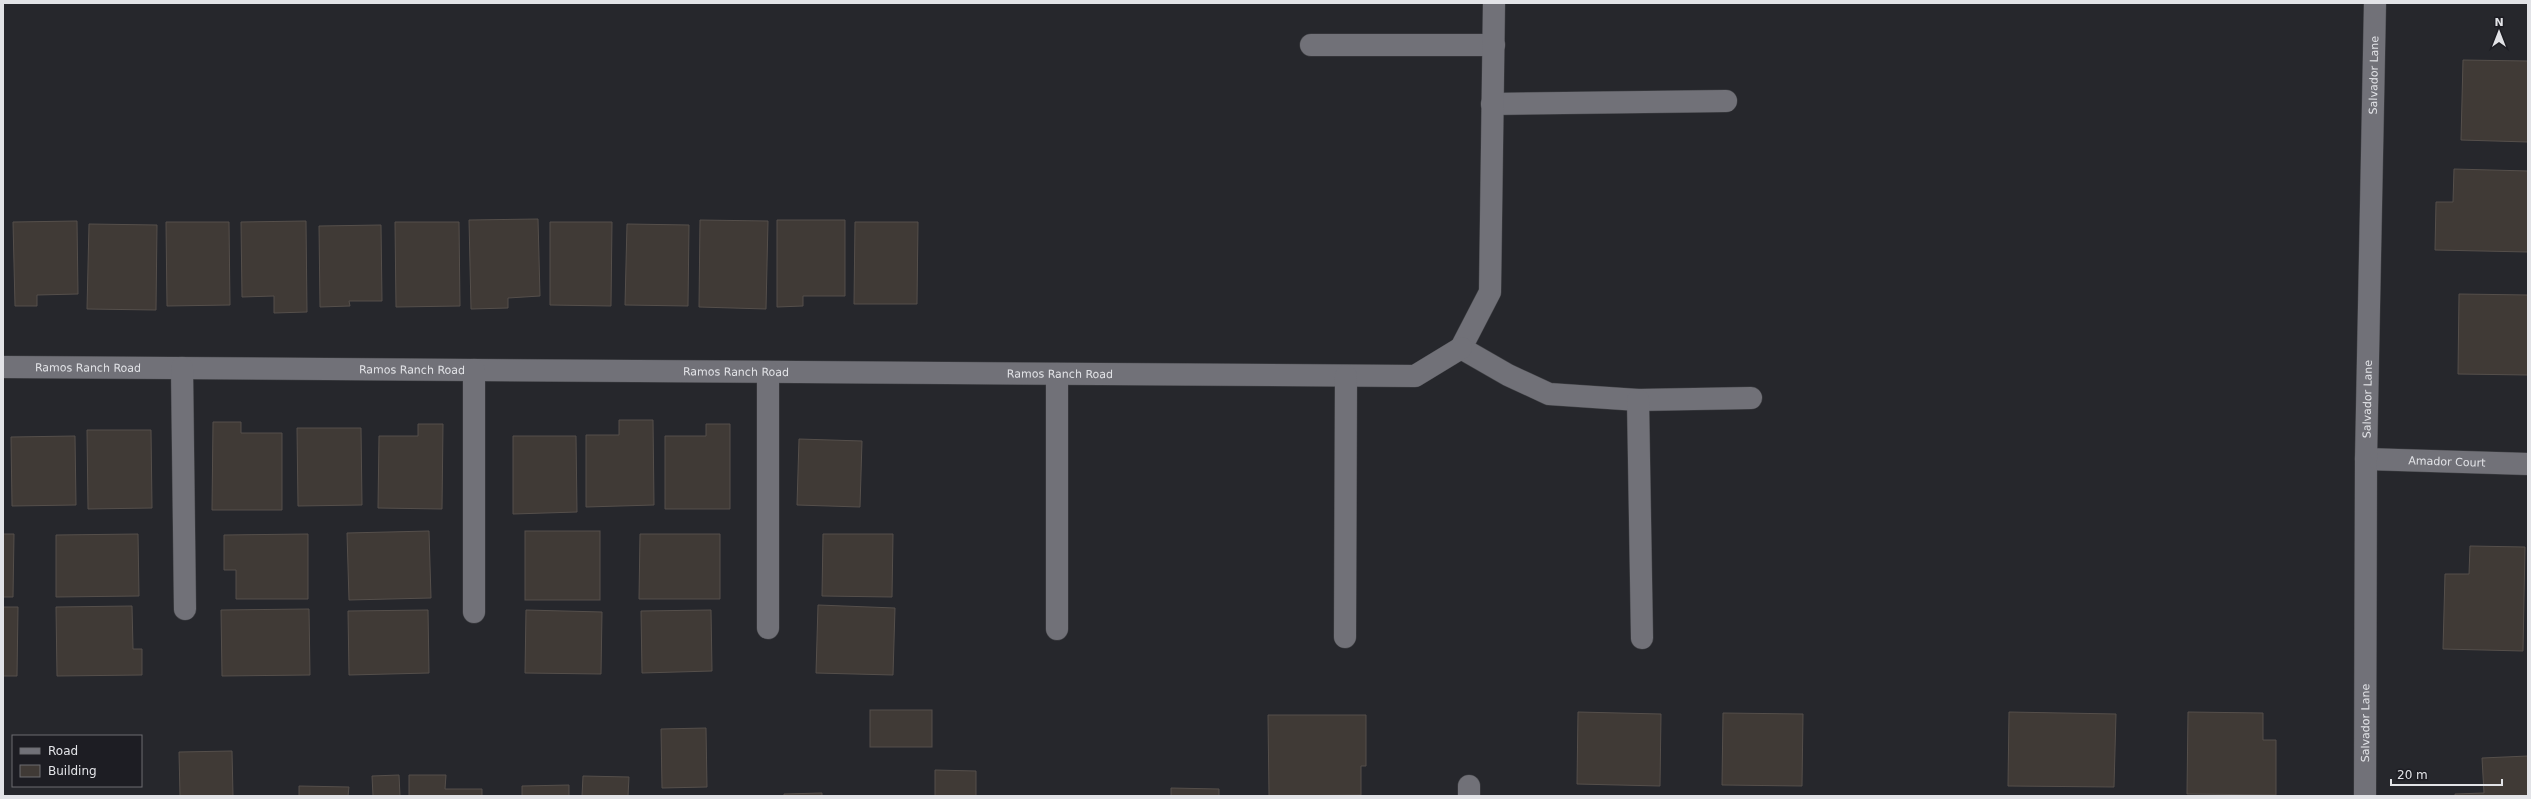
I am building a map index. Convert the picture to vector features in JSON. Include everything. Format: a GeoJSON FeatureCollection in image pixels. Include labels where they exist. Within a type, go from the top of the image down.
{"type":"FeatureCollection","features":[{"type":"Feature","properties":{"kind":"street"},"geometry":{"type":"LineString","coordinates":[[1494,3],[1490,292],[1462,348],[1508,375],[1549,394],[1638,400],[1751,398]]}},
{"type":"Feature","properties":{"kind":"street","name":"Salvador Lane"},"geometry":{"type":"LineString","coordinates":[[2365,796],[2366,459],[2375,3]]}},
{"type":"Feature","properties":{"kind":"street"},"geometry":{"type":"LineString","coordinates":[[1311,45],[1494,45]]}},
{"type":"Feature","properties":{"kind":"street"},"geometry":{"type":"LineString","coordinates":[[1492,104],[1726,101]]}},
{"type":"Feature","properties":{"kind":"street","name":"Ramos Ranch Road"},"geometry":{"type":"LineString","coordinates":[[3,367],[1415,376],[1462,348]]}},
{"type":"Feature","properties":{"kind":"street"},"geometry":{"type":"LineString","coordinates":[[182,368],[185,609]]}},
{"type":"Feature","properties":{"kind":"street"},"geometry":{"type":"LineString","coordinates":[[474,370],[474,612]]}},
{"type":"Feature","properties":{"kind":"street"},"geometry":{"type":"LineString","coordinates":[[768,372],[768,628]]}},
{"type":"Feature","properties":{"kind":"street"},"geometry":{"type":"LineString","coordinates":[[1057,374],[1057,629]]}},
{"type":"Feature","properties":{"kind":"street"},"geometry":{"type":"LineString","coordinates":[[1345,637],[1346,376]]}},
{"type":"Feature","properties":{"kind":"street"},"geometry":{"type":"LineString","coordinates":[[1638,400],[1642,638]]}},
{"type":"Feature","properties":{"kind":"street","name":"Amador Court"},"geometry":{"type":"LineString","coordinates":[[2366,459],[2528,464]]}},
{"type":"Feature","properties":{"kind":"building"},"geometry":{"type":"Polygon","coordinates":[[[2463,60],[2528,61],[2528,142],[2461,140],[2463,60]]]}},
{"type":"Feature","properties":{"kind":"building"},"geometry":{"type":"Polygon","coordinates":[[[2454,169],[2528,171],[2528,252],[2435,250],[2436,202],[2453,202],[2454,169]]]}},
{"type":"Feature","properties":{"kind":"building"},"geometry":{"type":"Polygon","coordinates":[[[538,219],[540,296],[508,298],[508,308],[471,309],[469,220],[538,219]]]}},
{"type":"Feature","properties":{"kind":"building"},"geometry":{"type":"Polygon","coordinates":[[[700,220],[768,221],[766,309],[699,307],[700,220]]]}},
{"type":"Feature","properties":{"kind":"building"},"geometry":{"type":"Polygon","coordinates":[[[777,220],[845,220],[845,296],[803,296],[803,306],[777,307],[777,220]]]}},
{"type":"Feature","properties":{"kind":"building"},"geometry":{"type":"Polygon","coordinates":[[[77,221],[78,294],[37,295],[37,306],[15,306],[13,222],[77,221]]]}},
{"type":"Feature","properties":{"kind":"building"},"geometry":{"type":"Polygon","coordinates":[[[306,221],[307,312],[274,313],[274,296],[242,297],[241,222],[306,221]]]}},
{"type":"Feature","properties":{"kind":"building"},"geometry":{"type":"Polygon","coordinates":[[[166,222],[229,222],[230,305],[167,306],[166,222]]]}},
{"type":"Feature","properties":{"kind":"building"},"geometry":{"type":"Polygon","coordinates":[[[395,222],[459,222],[460,306],[396,307],[395,222]]]}},
{"type":"Feature","properties":{"kind":"building"},"geometry":{"type":"Polygon","coordinates":[[[550,222],[612,222],[611,306],[550,305],[550,222]]]}},
{"type":"Feature","properties":{"kind":"building"},"geometry":{"type":"Polygon","coordinates":[[[855,222],[918,222],[917,304],[854,304],[855,222]]]}},
{"type":"Feature","properties":{"kind":"building"},"geometry":{"type":"Polygon","coordinates":[[[89,224],[157,225],[156,310],[87,309],[89,224]]]}},
{"type":"Feature","properties":{"kind":"building"},"geometry":{"type":"Polygon","coordinates":[[[627,224],[689,225],[688,306],[625,305],[627,224]]]}},
{"type":"Feature","properties":{"kind":"building"},"geometry":{"type":"Polygon","coordinates":[[[381,225],[382,301],[349,301],[350,306],[320,307],[319,226],[381,225]]]}},
{"type":"Feature","properties":{"kind":"building"},"geometry":{"type":"Polygon","coordinates":[[[2459,294],[2528,295],[2528,375],[2458,374],[2459,294]]]}},
{"type":"Feature","properties":{"kind":"building"},"geometry":{"type":"Polygon","coordinates":[[[619,420],[653,420],[654,505],[586,507],[586,435],[619,435],[619,420]]]}},
{"type":"Feature","properties":{"kind":"building"},"geometry":{"type":"Polygon","coordinates":[[[213,422],[241,422],[241,433],[282,433],[282,510],[212,510],[213,422]]]}},
{"type":"Feature","properties":{"kind":"building"},"geometry":{"type":"Polygon","coordinates":[[[418,424],[443,424],[442,509],[378,508],[379,436],[418,436],[418,424]]]}},
{"type":"Feature","properties":{"kind":"building"},"geometry":{"type":"Polygon","coordinates":[[[706,424],[730,424],[730,509],[665,509],[665,436],[706,436],[706,424]]]}},
{"type":"Feature","properties":{"kind":"building"},"geometry":{"type":"Polygon","coordinates":[[[297,428],[361,428],[362,505],[298,506],[297,428]]]}},
{"type":"Feature","properties":{"kind":"building"},"geometry":{"type":"Polygon","coordinates":[[[87,430],[151,430],[152,508],[88,509],[87,430]]]}},
{"type":"Feature","properties":{"kind":"building"},"geometry":{"type":"Polygon","coordinates":[[[75,436],[76,505],[12,506],[11,437],[75,436]]]}},
{"type":"Feature","properties":{"kind":"building"},"geometry":{"type":"Polygon","coordinates":[[[513,436],[576,436],[577,512],[513,514],[513,436]]]}},
{"type":"Feature","properties":{"kind":"building"},"geometry":{"type":"Polygon","coordinates":[[[799,439],[862,441],[860,507],[797,505],[799,439]]]}},
{"type":"Feature","properties":{"kind":"building"},"geometry":{"type":"Polygon","coordinates":[[[429,531],[431,598],[349,600],[347,533],[429,531]]]}},
{"type":"Feature","properties":{"kind":"building"},"geometry":{"type":"Polygon","coordinates":[[[525,531],[600,531],[600,600],[525,600],[525,531]]]}},
{"type":"Feature","properties":{"kind":"building"},"geometry":{"type":"Polygon","coordinates":[[[3,534],[14,534],[13,597],[3,597],[3,534]]]}},
{"type":"Feature","properties":{"kind":"building"},"geometry":{"type":"Polygon","coordinates":[[[138,534],[139,596],[56,597],[56,535],[138,534]]]}},
{"type":"Feature","properties":{"kind":"building"},"geometry":{"type":"Polygon","coordinates":[[[308,534],[308,599],[236,599],[236,570],[224,570],[224,535],[308,534]]]}},
{"type":"Feature","properties":{"kind":"building"},"geometry":{"type":"Polygon","coordinates":[[[640,534],[720,534],[720,599],[639,599],[640,534]]]}},
{"type":"Feature","properties":{"kind":"building"},"geometry":{"type":"Polygon","coordinates":[[[823,534],[893,534],[892,597],[822,596],[823,534]]]}},
{"type":"Feature","properties":{"kind":"building"},"geometry":{"type":"Polygon","coordinates":[[[2470,546],[2525,547],[2523,651],[2443,649],[2445,574],[2469,574],[2470,546]]]}},
{"type":"Feature","properties":{"kind":"building"},"geometry":{"type":"Polygon","coordinates":[[[818,605],[895,608],[893,675],[816,673],[818,605]]]}},
{"type":"Feature","properties":{"kind":"building"},"geometry":{"type":"Polygon","coordinates":[[[132,606],[133,649],[142,649],[142,675],[57,676],[56,607],[132,606]]]}},
{"type":"Feature","properties":{"kind":"building"},"geometry":{"type":"Polygon","coordinates":[[[3,607],[18,607],[17,676],[3,676],[3,607]]]}},
{"type":"Feature","properties":{"kind":"building"},"geometry":{"type":"Polygon","coordinates":[[[309,609],[310,675],[222,676],[221,610],[309,609]]]}},
{"type":"Feature","properties":{"kind":"building"},"geometry":{"type":"Polygon","coordinates":[[[428,610],[429,673],[349,675],[348,611],[428,610]]]}},
{"type":"Feature","properties":{"kind":"building"},"geometry":{"type":"Polygon","coordinates":[[[526,610],[602,612],[601,674],[525,673],[526,610]]]}},
{"type":"Feature","properties":{"kind":"building"},"geometry":{"type":"Polygon","coordinates":[[[711,610],[712,671],[642,673],[641,611],[711,610]]]}},
{"type":"Feature","properties":{"kind":"building"},"geometry":{"type":"Polygon","coordinates":[[[870,710],[932,710],[932,747],[870,747],[870,710]]]}},
{"type":"Feature","properties":{"kind":"building"},"geometry":{"type":"Polygon","coordinates":[[[1578,712],[1661,714],[1660,786],[1577,784],[1578,712]]]}},
{"type":"Feature","properties":{"kind":"building"},"geometry":{"type":"Polygon","coordinates":[[[2009,712],[2116,714],[2114,787],[2008,786],[2009,712]]]}},
{"type":"Feature","properties":{"kind":"building"},"geometry":{"type":"Polygon","coordinates":[[[2188,712],[2263,713],[2263,740],[2276,740],[2276,795],[2187,794],[2188,712]]]}},
{"type":"Feature","properties":{"kind":"building"},"geometry":{"type":"Polygon","coordinates":[[[1723,713],[1803,714],[1802,786],[1722,785],[1723,713]]]}},
{"type":"Feature","properties":{"kind":"building"},"geometry":{"type":"Polygon","coordinates":[[[1268,715],[1366,715],[1366,766],[1361,766],[1361,795],[1269,796],[1268,715]]]}},
{"type":"Feature","properties":{"kind":"building"},"geometry":{"type":"Polygon","coordinates":[[[706,728],[707,787],[662,788],[661,729],[706,728]]]}},
{"type":"Feature","properties":{"kind":"building"},"geometry":{"type":"Polygon","coordinates":[[[232,751],[233,796],[180,796],[179,752],[232,751]]]}},
{"type":"Feature","properties":{"kind":"building"},"geometry":{"type":"Polygon","coordinates":[[[2528,756],[2528,796],[2455,796],[2455,794],[2484,793],[2482,758],[2528,756]]]}},
{"type":"Feature","properties":{"kind":"building"},"geometry":{"type":"Polygon","coordinates":[[[935,770],[976,771],[976,796],[935,796],[935,770]]]}},
{"type":"Feature","properties":{"kind":"building"},"geometry":{"type":"Polygon","coordinates":[[[399,775],[400,796],[373,796],[372,776],[399,775]]]}},
{"type":"Feature","properties":{"kind":"building"},"geometry":{"type":"Polygon","coordinates":[[[409,775],[446,775],[445,789],[482,789],[482,796],[409,796],[409,775]]]}},
{"type":"Feature","properties":{"kind":"building"},"geometry":{"type":"Polygon","coordinates":[[[583,776],[629,777],[628,796],[582,796],[583,776]]]}},
{"type":"Feature","properties":{"kind":"building"},"geometry":{"type":"Polygon","coordinates":[[[569,785],[569,796],[522,796],[522,786],[569,785]]]}},
{"type":"Feature","properties":{"kind":"building"},"geometry":{"type":"Polygon","coordinates":[[[299,786],[349,787],[348,796],[299,796],[299,786]]]}},
{"type":"Feature","properties":{"kind":"building"},"geometry":{"type":"Polygon","coordinates":[[[1171,788],[1219,789],[1219,796],[1171,796],[1171,788]]]}},
{"type":"Feature","properties":{"kind":"building"},"geometry":{"type":"Polygon","coordinates":[[[822,793],[822,796],[784,796],[784,794],[822,793]]]}}]}
